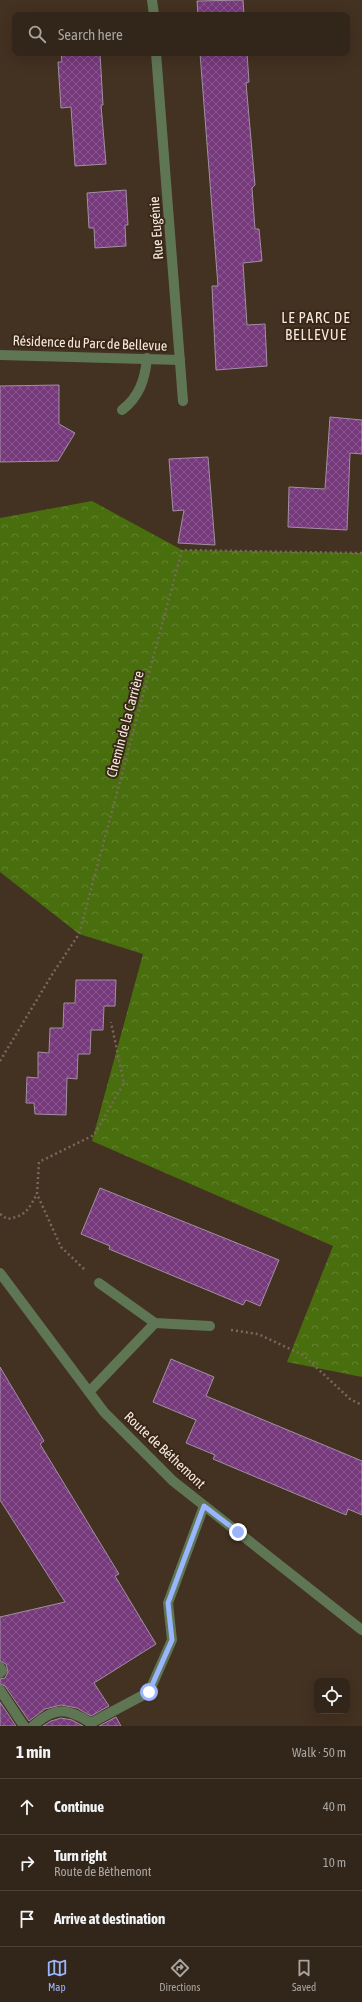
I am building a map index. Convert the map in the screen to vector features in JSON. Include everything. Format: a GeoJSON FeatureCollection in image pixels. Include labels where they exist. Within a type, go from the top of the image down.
{"type":"FeatureCollection","features":[{"type":"Feature","properties":{"kind":"street"},"geometry":{"type":"LineString","coordinates":[[152,0],[154,12]]}},
{"type":"Feature","properties":{"kind":"street","name":"Rue Eugénie"},"geometry":{"type":"LineString","coordinates":[[156,56],[183,401]]}},
{"type":"Feature","properties":{"kind":"street","name":"Résidence du Parc de Bellevue"},"geometry":{"type":"LineString","coordinates":[[0,355],[180,360]]}},
{"type":"Feature","properties":{"kind":"street"},"geometry":{"type":"LineString","coordinates":[[122,410],[133,402],[140,389],[146,374],[146,358]]}},
{"type":"Feature","properties":{"kind":"street","name":"Route de Béthemont"},"geometry":{"type":"LineString","coordinates":[[0,1272],[104,1412],[173,1481],[362,1630]]}},
{"type":"Feature","properties":{"kind":"street"},"geometry":{"type":"LineString","coordinates":[[99,1283],[155,1323],[210,1326]]}},
{"type":"Feature","properties":{"kind":"street"},"geometry":{"type":"LineString","coordinates":[[90,1392],[155,1323]]}},
{"type":"Feature","properties":{"kind":"street"},"geometry":{"type":"LineString","coordinates":[[33,1726],[47,1714],[58,1710],[79,1715],[91,1725],[149,1692],[172,1640],[168,1603],[204,1506]]}},
{"type":"Feature","properties":{"kind":"street"},"geometry":{"type":"LineString","coordinates":[[0,1667],[2,1671],[0,1673]]}},
{"type":"Feature","properties":{"kind":"street"},"geometry":{"type":"LineString","coordinates":[[0,1690],[24,1726]]}},
{"type":"Feature","properties":{"kind":"path","name":"Chemin de la Carrière"},"geometry":{"type":"LineString","coordinates":[[0,1061],[52,973],[79,934],[182,550],[362,553]]}},
{"type":"Feature","properties":{"kind":"path"},"geometry":{"type":"LineString","coordinates":[[0,1214],[7,1219],[26,1213],[36,1194],[39,1162],[94,1135],[124,1083],[111,1022]]}},
{"type":"Feature","properties":{"kind":"path"},"geometry":{"type":"LineString","coordinates":[[36,1194],[61,1248],[99,1283]]}},
{"type":"Feature","properties":{"kind":"path"},"geometry":{"type":"LineString","coordinates":[[210,1326],[258,1334],[303,1355],[350,1399],[362,1405]]}},
{"type":"Feature","properties":{"kind":"green space"},"geometry":{"type":"Polygon","coordinates":[[[92,501],[182,550],[362,553],[362,1377],[287,1362],[333,1246],[92,1141],[143,954],[79,934],[0,872],[0,518],[92,501]]]}},
{"type":"Feature","properties":{"kind":"building"},"geometry":{"type":"Polygon","coordinates":[[[243,0],[244,12],[198,12],[197,1],[243,0]]]}},
{"type":"Feature","properties":{"kind":"building"},"geometry":{"type":"Polygon","coordinates":[[[61,56],[100,56],[103,105],[101,105],[106,164],[75,166],[71,107],[61,108],[58,62],[62,62],[61,56]]]}},
{"type":"Feature","properties":{"kind":"building"},"geometry":{"type":"Polygon","coordinates":[[[200,56],[247,56],[249,82],[246,83],[255,185],[252,188],[255,229],[259,229],[262,261],[243,263],[247,325],[265,324],[267,366],[216,370],[212,286],[218,286],[200,56]]]}},
{"type":"Feature","properties":{"kind":"building"},"geometry":{"type":"Polygon","coordinates":[[[126,190],[128,225],[125,225],[126,246],[95,248],[94,228],[89,228],[87,193],[126,190]]]}},
{"type":"Feature","properties":{"kind":"building"},"geometry":{"type":"Polygon","coordinates":[[[59,385],[59,424],[75,433],[58,461],[0,462],[0,386],[59,385]]]}},
{"type":"Feature","properties":{"kind":"building"},"geometry":{"type":"Polygon","coordinates":[[[330,417],[362,420],[362,454],[350,453],[347,530],[288,527],[289,487],[325,489],[330,417]]]}},
{"type":"Feature","properties":{"kind":"building"},"geometry":{"type":"Polygon","coordinates":[[[208,457],[215,545],[178,543],[184,510],[173,511],[169,459],[208,457]]]}},
{"type":"Feature","properties":{"kind":"building"},"geometry":{"type":"Polygon","coordinates":[[[76,980],[116,980],[115,1006],[104,1006],[103,1030],[91,1030],[90,1054],[78,1054],[77,1079],[67,1078],[66,1115],[35,1114],[34,1103],[26,1103],[27,1077],[38,1078],[38,1052],[49,1053],[50,1028],[63,1028],[64,1003],[75,1003],[76,980]]]}},
{"type":"Feature","properties":{"kind":"building"},"geometry":{"type":"Polygon","coordinates":[[[100,1188],[279,1260],[260,1306],[246,1300],[243,1305],[109,1249],[110,1246],[81,1234],[100,1188]]]}},
{"type":"Feature","properties":{"kind":"building"},"geometry":{"type":"Polygon","coordinates":[[[171,1359],[214,1377],[206,1396],[362,1461],[362,1515],[348,1509],[346,1515],[213,1459],[215,1455],[186,1443],[196,1420],[153,1402],[171,1359]]]}},
{"type":"Feature","properties":{"kind":"building"},"geometry":{"type":"Polygon","coordinates":[[[0,1367],[44,1441],[40,1444],[119,1574],[115,1576],[156,1644],[94,1683],[109,1706],[91,1716],[77,1708],[61,1705],[45,1709],[29,1721],[5,1686],[0,1684],[0,1679],[5,1678],[8,1672],[6,1664],[0,1661],[0,1617],[65,1602],[0,1500],[0,1367]]]}},
{"type":"Feature","properties":{"kind":"building"},"geometry":{"type":"Polygon","coordinates":[[[0,1702],[16,1726],[0,1726],[0,1702]]]}},
{"type":"Feature","properties":{"kind":"building"},"geometry":{"type":"Polygon","coordinates":[[[116,1717],[121,1726],[99,1726],[116,1717]]]}},
{"type":"Feature","properties":{"kind":"building"},"geometry":{"type":"Polygon","coordinates":[[[61,1718],[72,1720],[83,1726],[43,1726],[51,1721],[61,1718]]]}},
{"type":"Feature","properties":{"kind":"district","name":"LE PARC DE BELLEVUE"},"geometry":{"type":"Point","coordinates":[316,326]}},
{"type":"Feature","properties":{"kind":"route"},"geometry":{"type":"LineString","coordinates":[[149,1692],[172,1640],[168,1603],[204,1506],[238,1532]]}}]}
